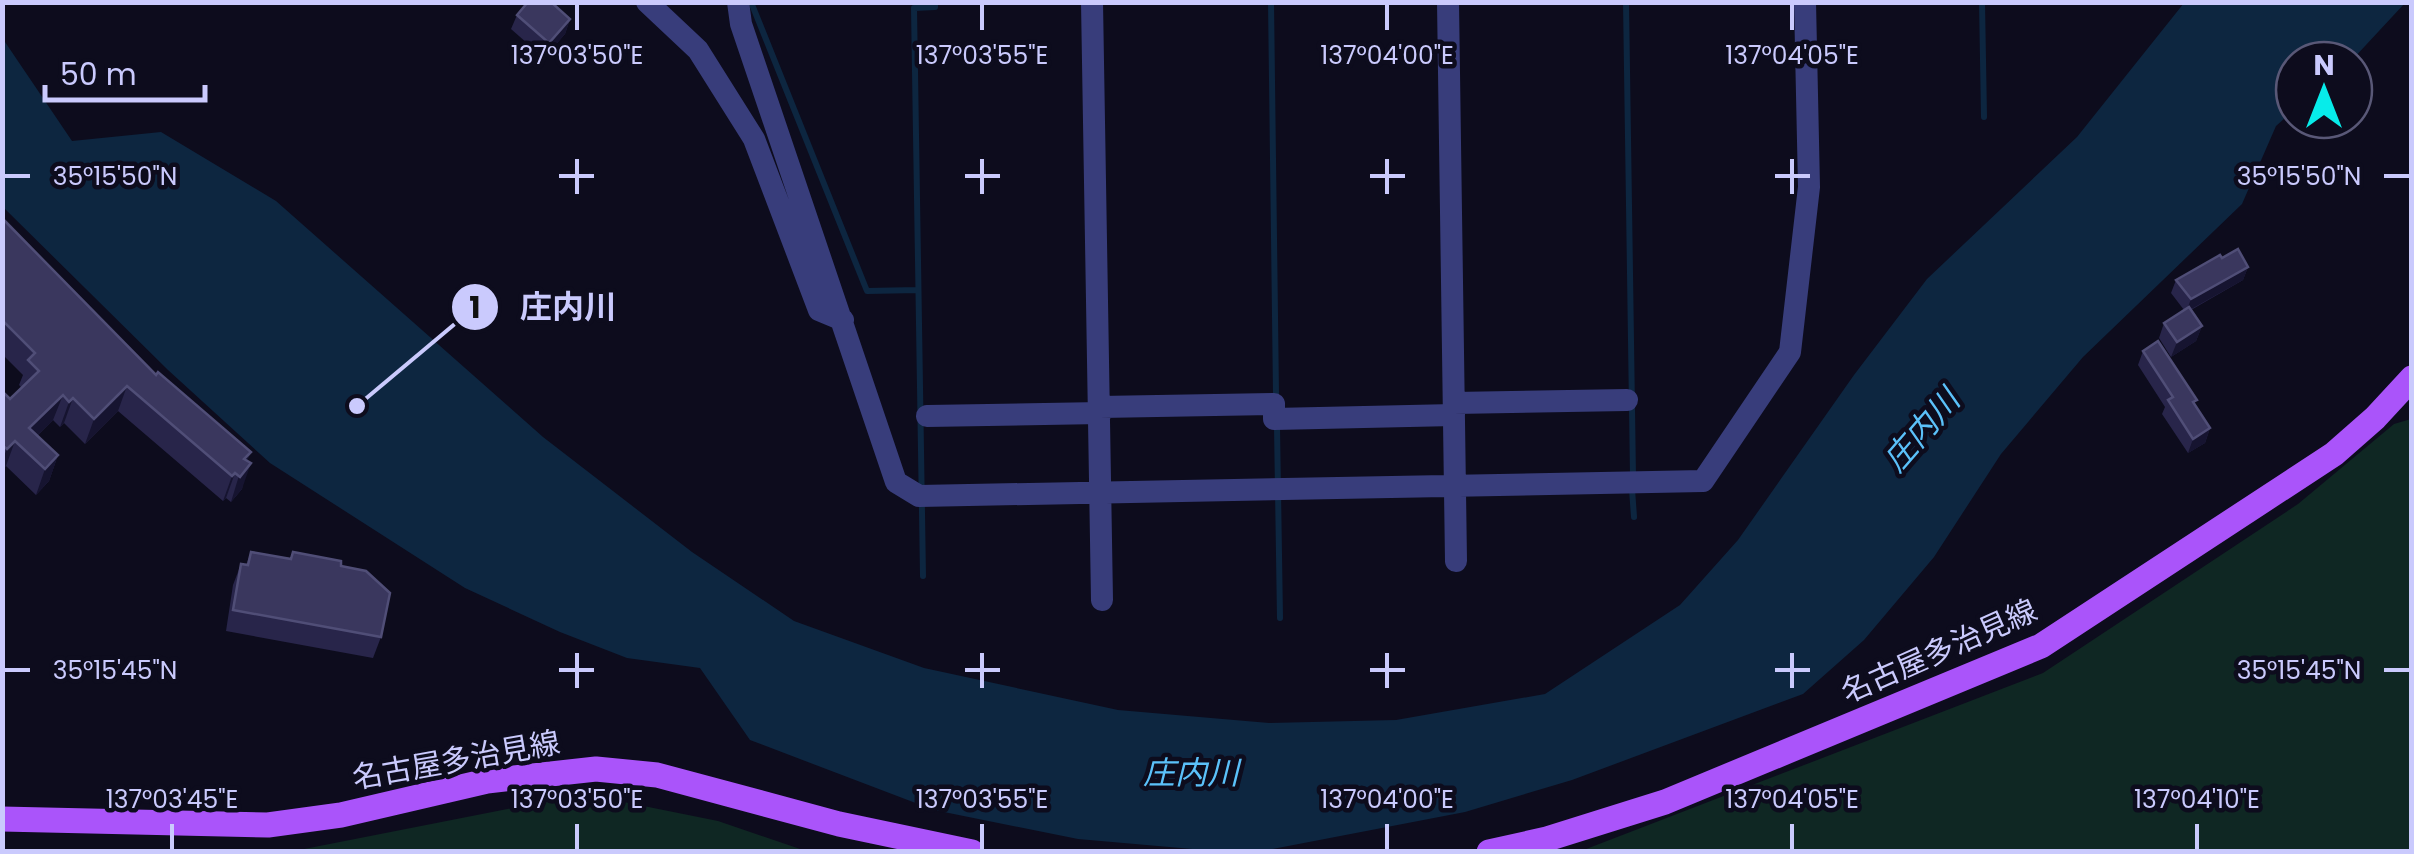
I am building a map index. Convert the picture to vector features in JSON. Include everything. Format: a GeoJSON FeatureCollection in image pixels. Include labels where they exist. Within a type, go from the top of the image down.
{"type":"FeatureCollection","features":[{"type":"Feature","properties":{"kind":"main road","name":"名古屋多治見線"},"geometry":{"type":"LineString","coordinates":[[1489,852],[1548,839],[1665,802],[2041,646],[2334,454],[2412,378]]}},
{"type":"Feature","properties":{"kind":"main road","name":"名古屋多治見線"},"geometry":{"type":"LineString","coordinates":[[4,820],[268,825],[341,814],[487,782],[596,769],[657,775],[839,824],[972,852]]}},
{"type":"Feature","properties":{"kind":"street"},"geometry":{"type":"LineString","coordinates":[[646,2],[698,50],[745,124],[820,310],[843,320]]}},
{"type":"Feature","properties":{"kind":"street"},"geometry":{"type":"LineString","coordinates":[[738,2],[741,24],[896,482],[919,496],[1703,480],[1790,352],[1809,186],[1805,2]]}},
{"type":"Feature","properties":{"kind":"street"},"geometry":{"type":"LineString","coordinates":[[1092,2],[1102,600]]}},
{"type":"Feature","properties":{"kind":"street"},"geometry":{"type":"LineString","coordinates":[[1448,2],[1456,561]]}},
{"type":"Feature","properties":{"kind":"street"},"geometry":{"type":"LineString","coordinates":[[927,416],[1274,404],[1274,419],[1627,400]]}},
{"type":"Feature","properties":{"kind":"green space"},"geometry":{"type":"Polygon","coordinates":[[[2411,419],[2411,851],[1581,851],[2043,673],[2298,504],[2394,424],[2411,419]]]}},
{"type":"Feature","properties":{"kind":"green space"},"geometry":{"type":"Polygon","coordinates":[[[584,794],[718,821],[806,851],[294,851],[584,794]]]}},
{"type":"Feature","properties":{"kind":"water","name":"庄内川"},"geometry":{"type":"Polygon","coordinates":[[[2184,3],[2405,3],[2371,40],[2274,40],[2274,131],[2242,204],[2083,357],[2001,454],[1934,557],[1864,640],[1803,694],[1572,780],[1465,812],[1262,851],[1215,851],[1078,839],[934,810],[750,740],[700,668],[627,658],[465,588],[270,463],[168,370],[3,207],[3,39],[72,141],[161,132],[276,201],[543,437],[692,552],[794,621],[924,668],[1118,710],[1269,723],[1396,720],[1545,694],[1680,605],[1738,540],[1927,279],[2077,137],[2184,3]]]}},
{"type":"Feature","properties":{"kind":"building"},"geometry":{"type":"Polygon","coordinates":[[[528,2],[551,2],[570,19],[549,43],[517,15],[528,2]]]}},
{"type":"Feature","properties":{"kind":"building"},"geometry":{"type":"Polygon","coordinates":[[[2,218],[156,375],[158,372],[251,452],[244,459],[251,463],[240,477],[235,473],[232,476],[127,386],[94,419],[73,398],[69,402],[63,395],[29,428],[58,455],[45,469],[15,441],[7,449],[2,445],[2,391],[10,399],[39,371],[28,360],[35,353],[2,320],[2,218]]]}},
{"type":"Feature","properties":{"kind":"building"},"geometry":{"type":"Polygon","coordinates":[[[2238,249],[2248,267],[2191,299],[2176,280],[2220,255],[2222,258],[2238,249]]]}},
{"type":"Feature","properties":{"kind":"building"},"geometry":{"type":"Polygon","coordinates":[[[2189,307],[2202,326],[2177,342],[2164,323],[2189,307]]]}},
{"type":"Feature","properties":{"kind":"building"},"geometry":{"type":"Polygon","coordinates":[[[2158,341],[2197,400],[2193,402],[2210,428],[2193,439],[2168,400],[2173,397],[2143,351],[2158,341]]]}},
{"type":"Feature","properties":{"kind":"building"},"geometry":{"type":"Polygon","coordinates":[[[251,552],[291,559],[293,552],[341,561],[341,566],[366,571],[390,593],[381,637],[233,610],[241,564],[248,565],[251,552]]]}},
{"type":"Feature","properties":{"kind":"waterway"},"geometry":{"type":"LineString","coordinates":[[751,2],[867,291],[918,290]]}},
{"type":"Feature","properties":{"kind":"waterway"},"geometry":{"type":"LineString","coordinates":[[923,576],[914,8],[935,7],[935,2]]}},
{"type":"Feature","properties":{"kind":"waterway"},"geometry":{"type":"LineString","coordinates":[[1271,2],[1276,394]]}},
{"type":"Feature","properties":{"kind":"waterway"},"geometry":{"type":"LineString","coordinates":[[1626,2],[1633,476]]}},
{"type":"Feature","properties":{"kind":"waterway"},"geometry":{"type":"LineString","coordinates":[[1982,2],[1984,117]]}},
{"type":"Feature","properties":{"kind":"waterway"},"geometry":{"type":"LineString","coordinates":[[1277,427],[1280,618]]}},
{"type":"Feature","properties":{"kind":"waterway"},"geometry":{"type":"LineString","coordinates":[[1632,489],[1634,517]]}},
{"type":"Feature","properties":{"kind":"place","name":"庄内川"},"geometry":{"type":"Point","coordinates":[357,406]}}]}
